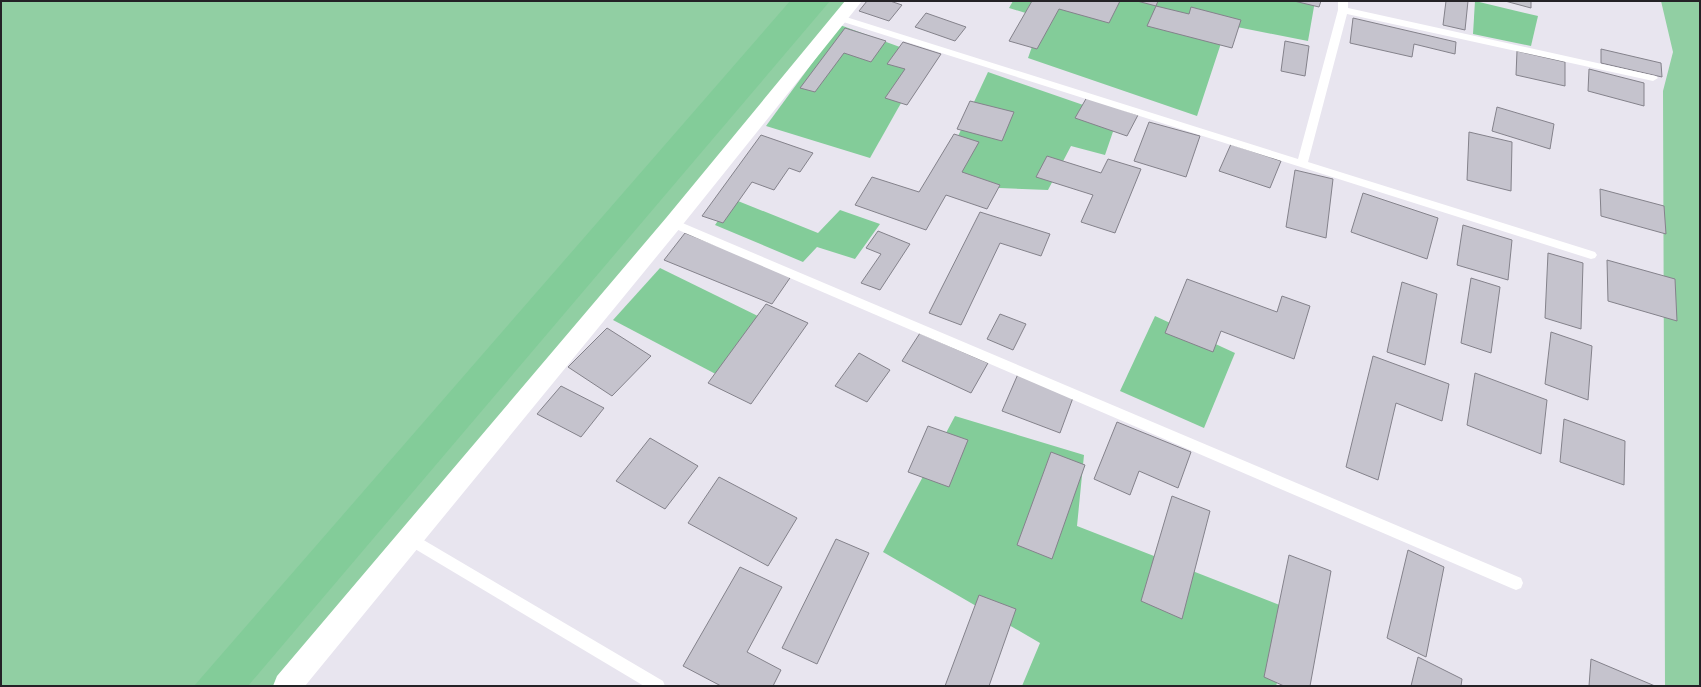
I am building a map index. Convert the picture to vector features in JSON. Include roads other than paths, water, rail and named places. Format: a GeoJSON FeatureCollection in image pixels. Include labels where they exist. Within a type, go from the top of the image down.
{"type":"FeatureCollection","features":[{"type":"Feature","properties":{"kind":"street"},"geometry":{"type":"LineString","coordinates":[[287,686],[673,222],[854,1]]}},
{"type":"Feature","properties":{"kind":"lane"},"geometry":{"type":"LineString","coordinates":[[1302,164],[1343,5],[1653,78]]}},
{"type":"Feature","properties":{"kind":"lane"},"geometry":{"type":"LineString","coordinates":[[840,18],[1591,255]]}},
{"type":"Feature","properties":{"kind":"lane"},"geometry":{"type":"LineString","coordinates":[[673,222],[1516,583]]}},
{"type":"Feature","properties":{"kind":"lane"},"geometry":{"type":"LineString","coordinates":[[410,538],[658,686]]}}]}
